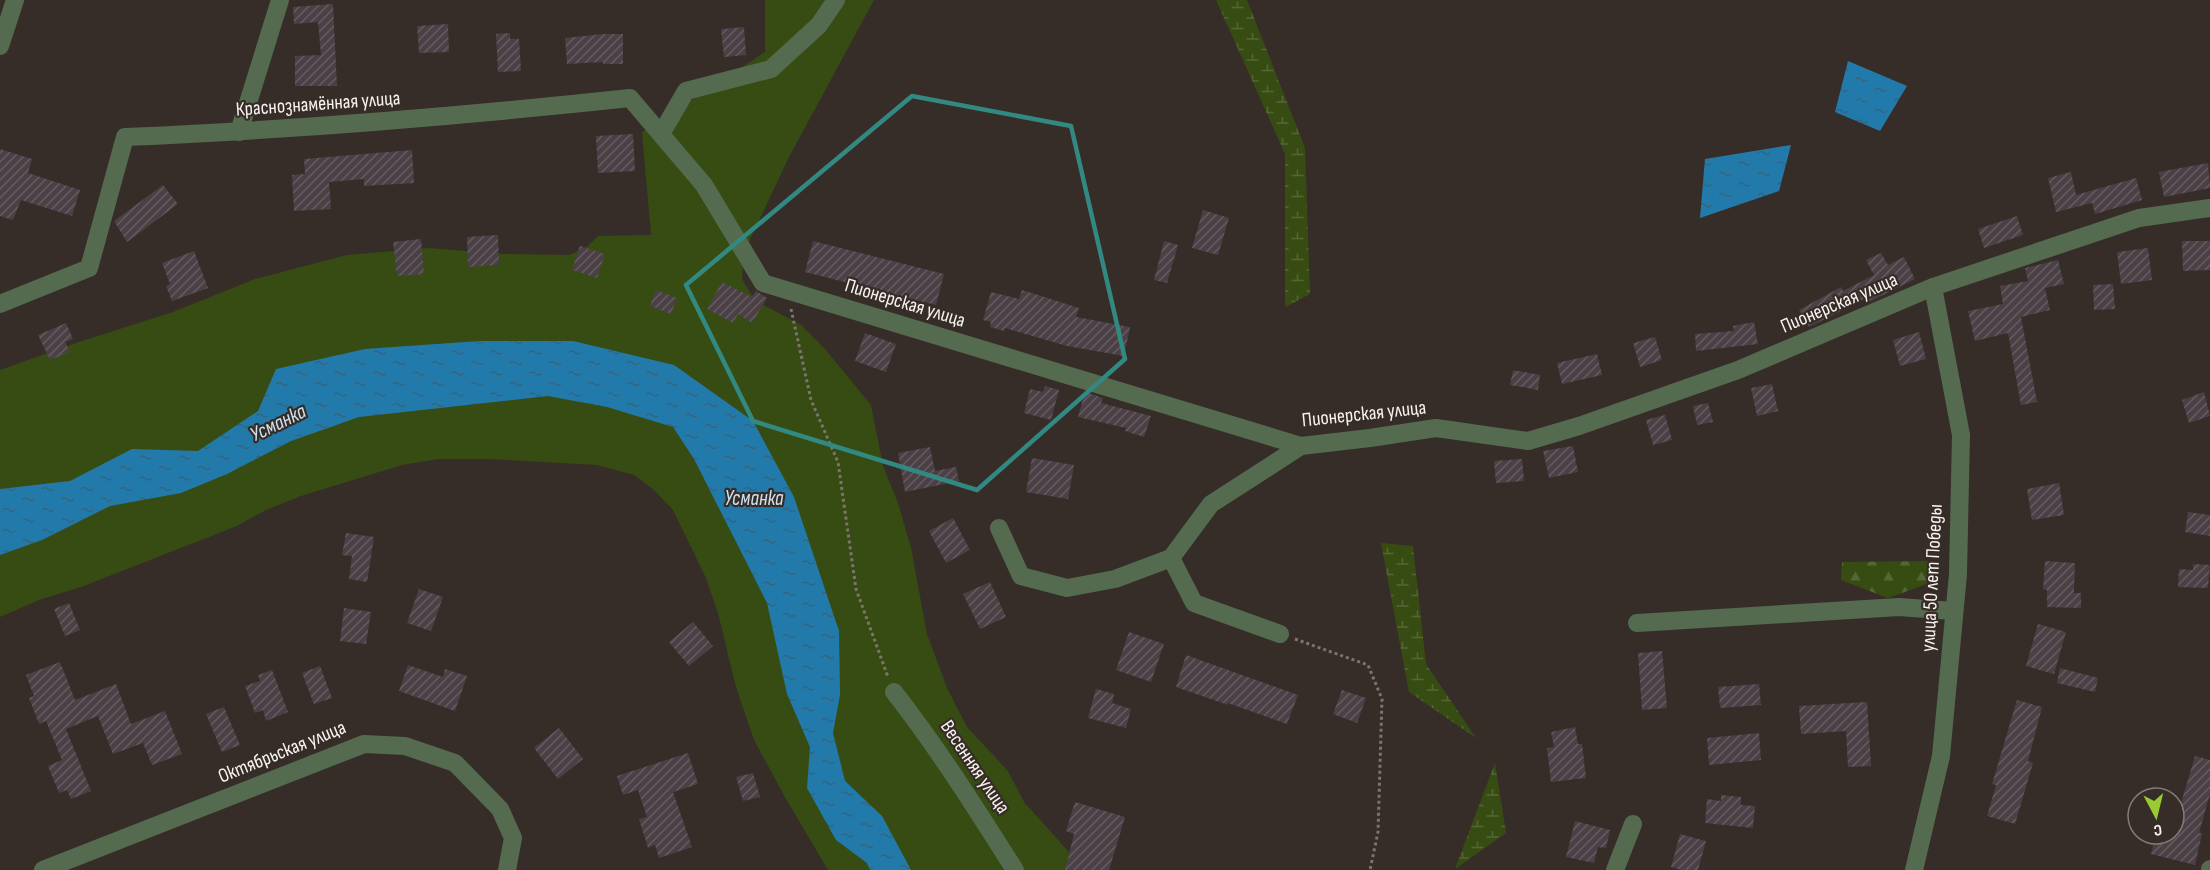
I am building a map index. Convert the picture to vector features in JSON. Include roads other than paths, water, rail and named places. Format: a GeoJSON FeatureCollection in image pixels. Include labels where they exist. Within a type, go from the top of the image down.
{"type":"FeatureCollection","features":[{"type":"Feature","properties":{"kind":"street"},"geometry":{"type":"LineString","coordinates":[[0,45],[15,0]]}},
{"type":"Feature","properties":{"kind":"street"},"geometry":{"type":"LineString","coordinates":[[239,132],[280,0]]}},
{"type":"Feature","properties":{"kind":"street"},"geometry":{"type":"LineString","coordinates":[[661,134],[686,91],[771,69],[819,25],[836,0]]}},
{"type":"Feature","properties":{"kind":"street","name":"Краснознамённая улица"},"geometry":{"type":"LineString","coordinates":[[0,304],[89,268],[125,137],[239,132],[470,115],[630,98],[704,185]]}},
{"type":"Feature","properties":{"kind":"street","name":"Пионерская улица"},"geometry":{"type":"LineString","coordinates":[[704,185],[763,283],[1300,446],[1436,428],[1528,441],[1579,426],[1738,370],[1933,287],[2139,218],[2210,208]]}},
{"type":"Feature","properties":{"kind":"street","name":"улица 50 лет Победы"},"geometry":{"type":"LineString","coordinates":[[1914,870],[1941,756],[1958,574],[1961,435],[1933,287]]}},
{"type":"Feature","properties":{"kind":"street"},"geometry":{"type":"LineString","coordinates":[[999,528],[1022,576],[1067,588],[1115,579],[1171,558],[1211,504],[1300,446]]}},
{"type":"Feature","properties":{"kind":"street"},"geometry":{"type":"LineString","coordinates":[[1171,558],[1194,603],[1280,634]]}},
{"type":"Feature","properties":{"kind":"street"},"geometry":{"type":"LineString","coordinates":[[1637,623],[1899,607],[1954,611]]}},
{"type":"Feature","properties":{"kind":"street","name":"Весенняя улица"},"geometry":{"type":"LineString","coordinates":[[894,692],[920,725],[1015,870]]}},
{"type":"Feature","properties":{"kind":"street","name":"Октябрьская улица"},"geometry":{"type":"LineString","coordinates":[[43,870],[364,744],[405,746],[455,763],[500,809],[513,838],[507,870]]}},
{"type":"Feature","properties":{"kind":"street"},"geometry":{"type":"LineString","coordinates":[[1615,870],[1633,824]]}},
{"type":"Feature","properties":{"kind":"water"},"geometry":{"type":"Polygon","coordinates":[[[1848,61],[1907,86],[1880,131],[1835,112],[1848,61]]]}},
{"type":"Feature","properties":{"kind":"water"},"geometry":{"type":"Polygon","coordinates":[[[1791,145],[1779,191],[1700,218],[1705,159],[1791,145]]]}},
{"type":"Feature","properties":{"kind":"water","name":"Усманка"},"geometry":{"type":"Polygon","coordinates":[[[479,341],[573,341],[674,365],[753,421],[794,497],[839,631],[840,695],[833,733],[845,781],[882,816],[911,870],[870,870],[867,863],[836,840],[807,788],[810,747],[787,694],[767,603],[694,459],[673,427],[607,407],[548,396],[359,417],[291,441],[227,474],[181,493],[110,506],[42,540],[0,555],[0,489],[70,481],[132,449],[198,451],[258,411],[276,369],[365,349],[479,341]]]}}]}
